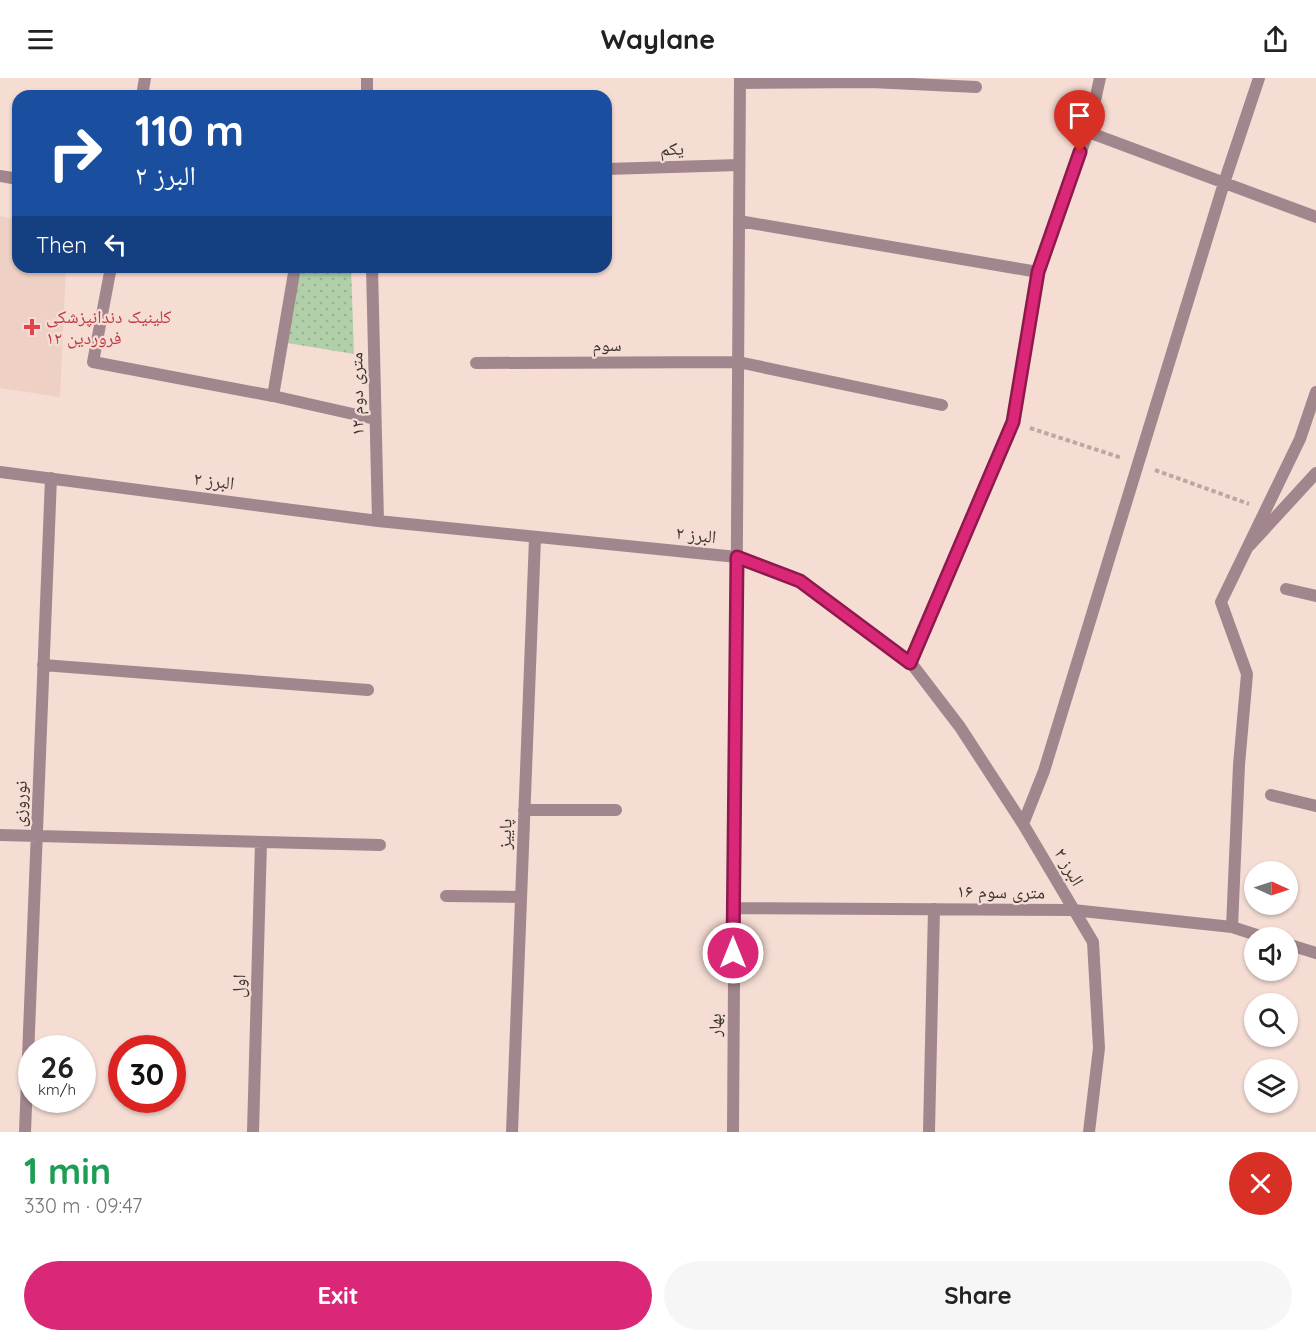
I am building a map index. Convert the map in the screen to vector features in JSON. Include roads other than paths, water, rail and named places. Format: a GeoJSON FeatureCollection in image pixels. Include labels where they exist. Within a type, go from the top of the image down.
{"type":"FeatureCollection","features":[{"type":"Feature","properties":{"kind":"street"},"geometry":{"type":"LineString","coordinates":[[910,663],[1013,422],[1038,272],[1088,132],[1100,78]]}},
{"type":"Feature","properties":{"kind":"street"},"geometry":{"type":"LineString","coordinates":[[1023,824],[1044,771],[1224,183],[1259,78]]}},
{"type":"Feature","properties":{"kind":"street"},"geometry":{"type":"LineString","coordinates":[[740,81],[871,80],[976,87]]}},
{"type":"Feature","properties":{"kind":"street","name":"بهار"},"geometry":{"type":"LineString","coordinates":[[733,1132],[740,81]]}},
{"type":"Feature","properties":{"kind":"street"},"geometry":{"type":"LineString","coordinates":[[1088,132],[1316,217]]}},
{"type":"Feature","properties":{"kind":"street","name":"یکم"},"geometry":{"type":"LineString","coordinates":[[612,169],[739,165]]}},
{"type":"Feature","properties":{"kind":"street"},"geometry":{"type":"LineString","coordinates":[[739,221],[1038,272]]}},
{"type":"Feature","properties":{"kind":"street"},"geometry":{"type":"LineString","coordinates":[[110,273],[93,362],[273,396],[375,419]]}},
{"type":"Feature","properties":{"kind":"street"},"geometry":{"type":"LineString","coordinates":[[273,396],[294,273]]}},
{"type":"Feature","properties":{"kind":"street","name":"۱۲ متری دوم"},"geometry":{"type":"LineString","coordinates":[[372,273],[378,521]]}},
{"type":"Feature","properties":{"kind":"street","name":"سوم"},"geometry":{"type":"LineString","coordinates":[[476,363],[738,362],[942,405]]}},
{"type":"Feature","properties":{"kind":"street"},"geometry":{"type":"LineString","coordinates":[[1232,927],[1239,765],[1247,674],[1221,602],[1300,439],[1316,392]]}},
{"type":"Feature","properties":{"kind":"street","name":"البرز ۲"},"geometry":{"type":"LineString","coordinates":[[0,472],[378,521],[737,557],[800,581],[910,663],[960,727],[1023,824],[1093,942],[1098,1048],[1089,1132]]}},
{"type":"Feature","properties":{"kind":"street"},"geometry":{"type":"LineString","coordinates":[[1249,547],[1316,473]]}},
{"type":"Feature","properties":{"kind":"street","name":"نوروزی"},"geometry":{"type":"LineString","coordinates":[[25,1132],[51,478]]}},
{"type":"Feature","properties":{"kind":"street","name":"پاییز"},"geometry":{"type":"LineString","coordinates":[[512,1132],[535,538]]}},
{"type":"Feature","properties":{"kind":"street"},"geometry":{"type":"LineString","coordinates":[[1286,589],[1316,596]]}},
{"type":"Feature","properties":{"kind":"street"},"geometry":{"type":"LineString","coordinates":[[43,664],[368,690]]}},
{"type":"Feature","properties":{"kind":"street"},"geometry":{"type":"LineString","coordinates":[[1271,795],[1316,806]]}},
{"type":"Feature","properties":{"kind":"street"},"geometry":{"type":"LineString","coordinates":[[524,810],[616,810]]}},
{"type":"Feature","properties":{"kind":"street"},"geometry":{"type":"LineString","coordinates":[[0,834],[380,845]]}},
{"type":"Feature","properties":{"kind":"street","name":"اول"},"geometry":{"type":"LineString","coordinates":[[253,1132],[261,842]]}},
{"type":"Feature","properties":{"kind":"street"},"geometry":{"type":"LineString","coordinates":[[446,896],[521,897]]}},
{"type":"Feature","properties":{"kind":"street","name":"۱۶ متری سوم"},"geometry":{"type":"LineString","coordinates":[[733,909],[1073,910],[1232,927],[1244,931]]}},
{"type":"Feature","properties":{"kind":"street"},"geometry":{"type":"LineString","coordinates":[[929,1132],[934,909]]}},
{"type":"Feature","properties":{"kind":"street"},"geometry":{"type":"LineString","coordinates":[[1298,947],[1316,953]]}},
{"type":"Feature","properties":{"kind":"place","name":"کلینیک دندانپزشکی ۱۲ فروردین"},"geometry":{"type":"Point","coordinates":[32,327]}}]}
